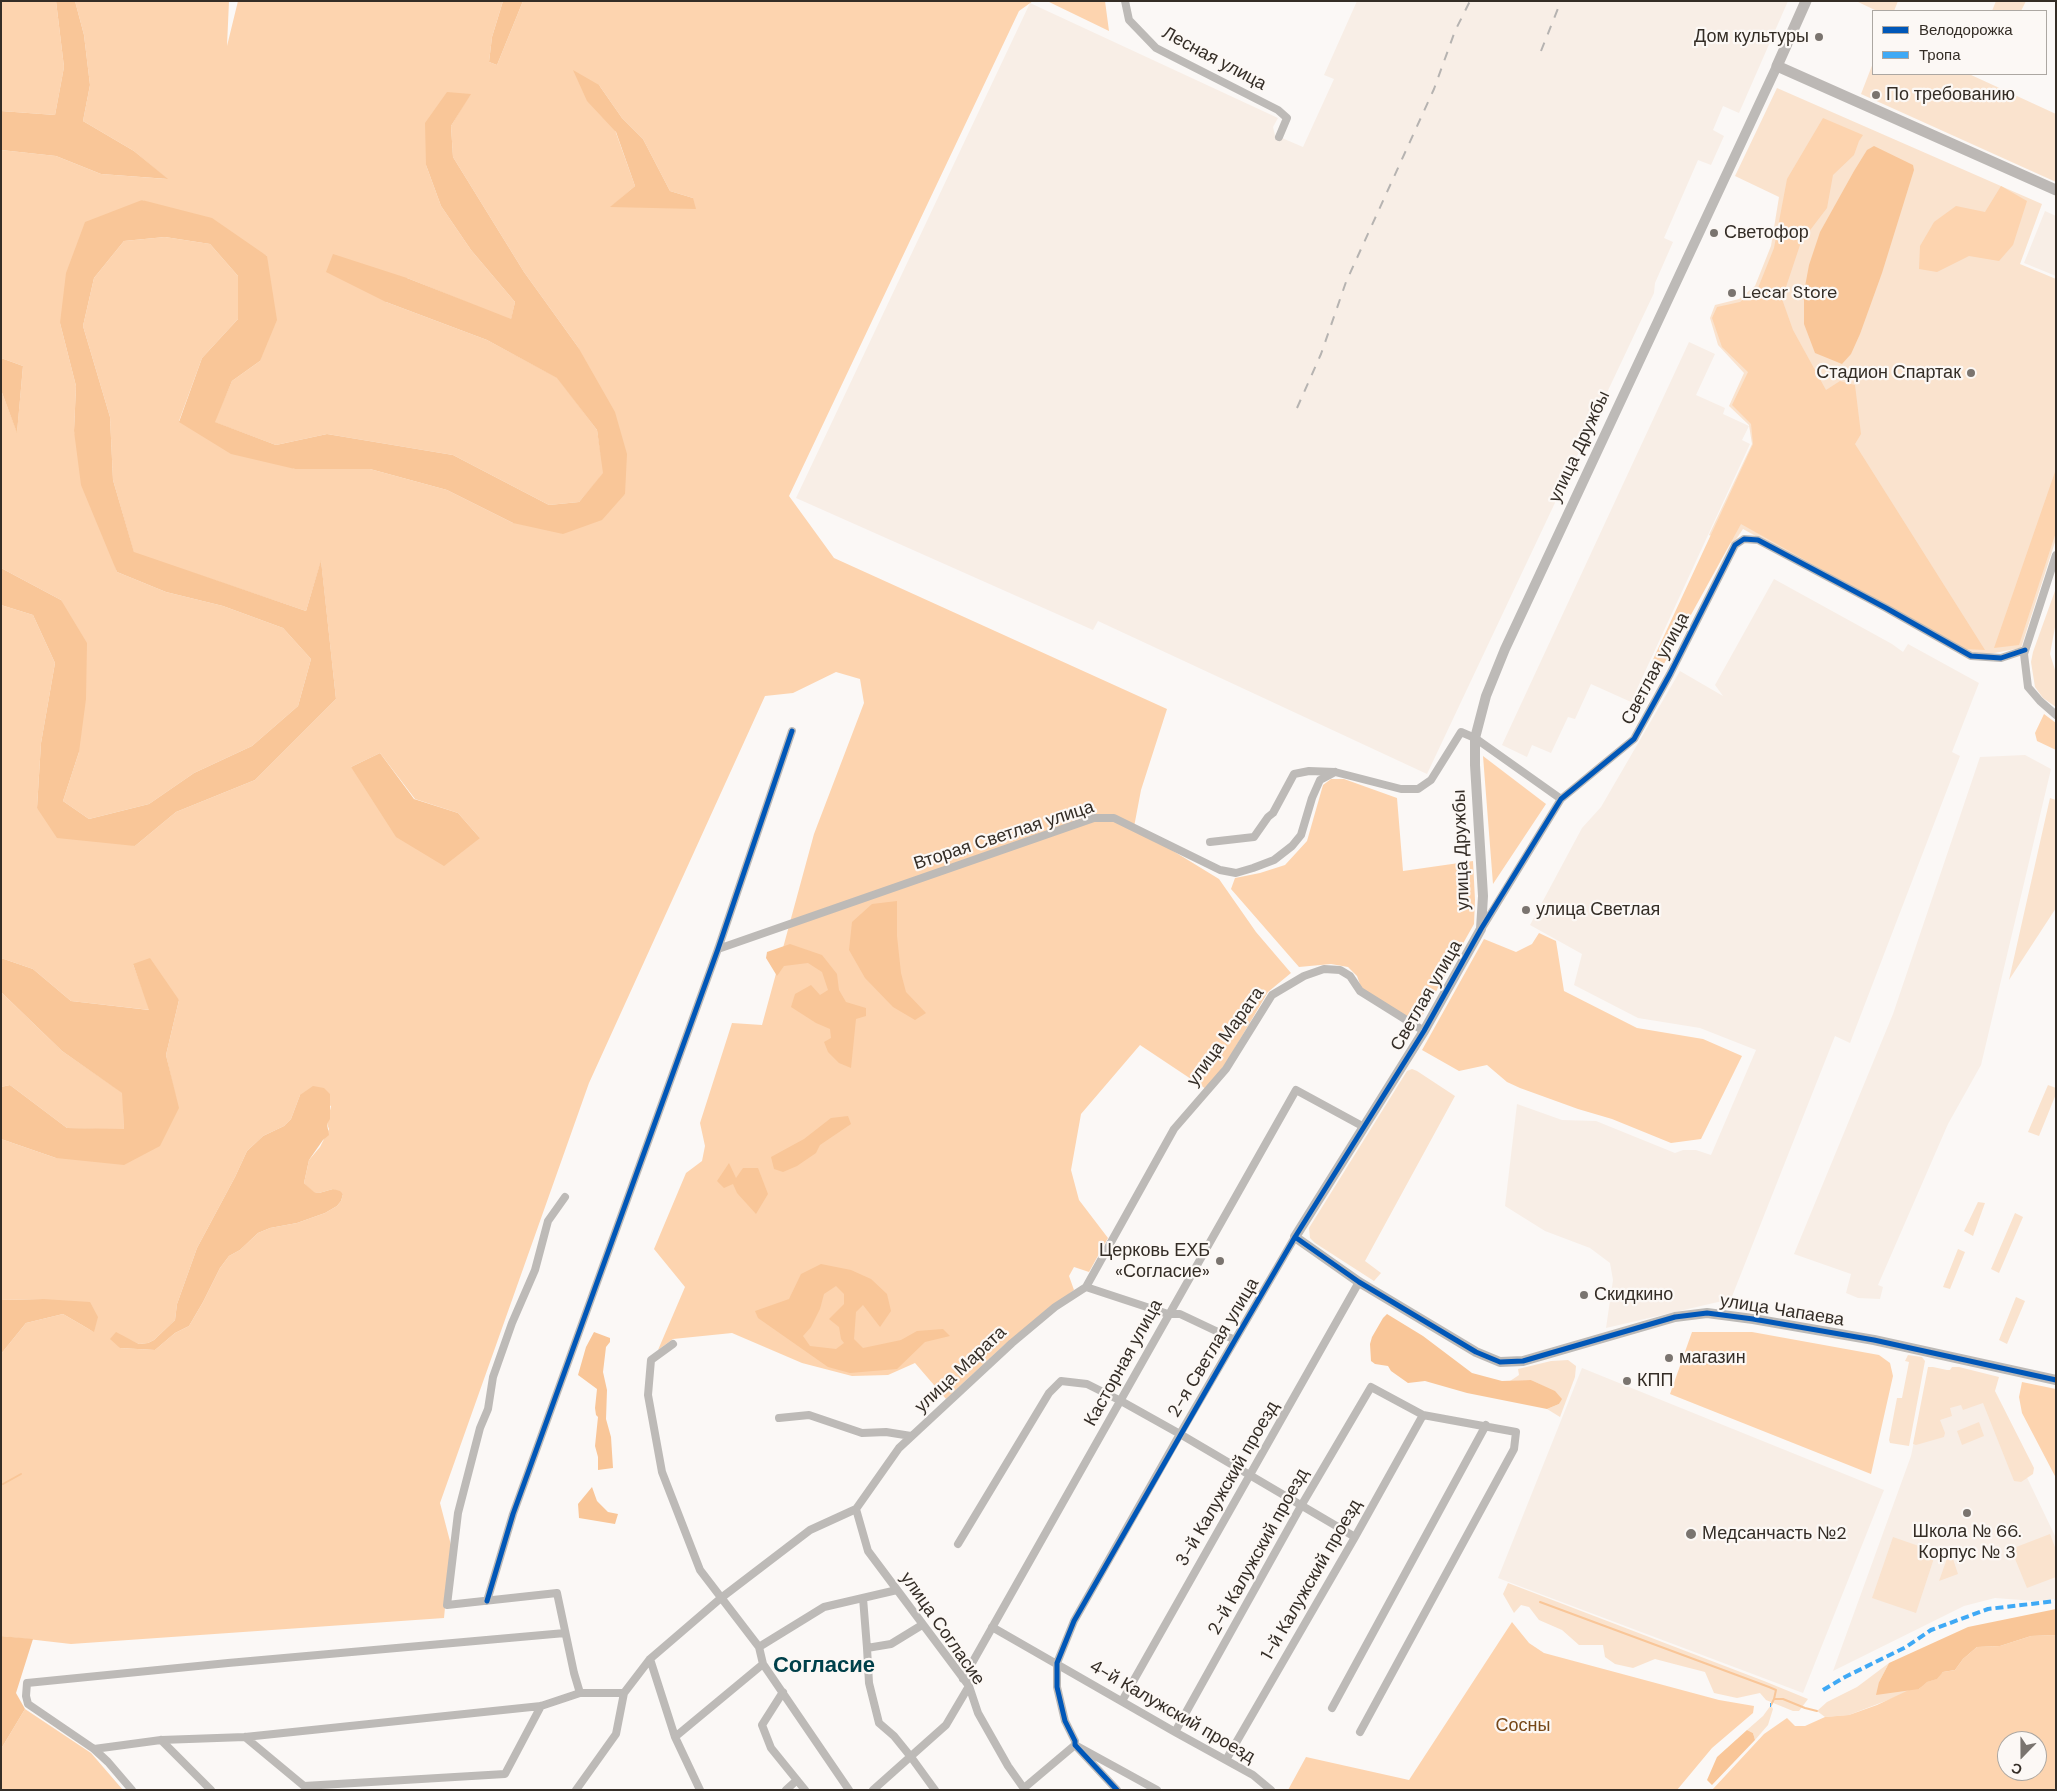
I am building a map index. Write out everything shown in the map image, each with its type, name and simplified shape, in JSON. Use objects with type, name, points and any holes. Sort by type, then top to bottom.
[{"type":"main road","name":"улица Дружбы","points":[[1777,66],[1806,1]]},
{"type":"main road","points":[[1777,66],[2056,190]]},
{"type":"street","name":"Лесная улица","points":[[1125,1],[1129,20],[1156,48],[1278,110],[1287,118],[1279,138]]},
{"type":"street","name":"улица Дружбы","points":[[1481,929],[1483,896],[1475,738],[1486,696],[1505,648],[1777,66]]},
{"type":"street","name":"Светлая улица","points":[[1295,1238],[1424,1031],[1481,929],[1561,799],[1634,739],[1670,674],[1735,545],[1744,539],[1758,540],[1886,608],[1971,656],[2001,658],[2025,650]]},
{"type":"street","points":[[2056,555],[2024,654],[2028,687],[2056,715]]},
{"type":"street","points":[[487,1601],[512,1514],[718,949],[792,731]]},
{"type":"street","points":[[1210,842],[1254,837],[1273,813],[1294,774],[1310,771],[1335,772],[1401,789],[1418,789],[1431,780],[1460,732],[1475,738],[1561,799]]},
{"type":"street","name":"Вторая Светлая улица","points":[[718,949],[1094,818],[1114,818],[1220,870],[1236,873],[1254,868],[1274,860],[1292,846],[1301,835],[1320,780],[1335,772]]},
{"type":"street","name":"улица Марата","points":[[856,1509],[899,1448],[911,1436],[1012,1343],[1055,1307],[1086,1287],[1174,1129],[1226,1069],[1272,995],[1304,976],[1324,969],[1340,970],[1350,976],[1360,991],[1424,1031]]},
{"type":"street","name":"Касторная улица","points":[[963,1679],[1296,1090],[1364,1127]]},
{"type":"street","points":[[565,1197],[548,1221],[535,1270],[512,1323],[493,1377],[488,1410],[480,1428],[458,1513],[447,1605],[557,1593],[574,1674],[580,1693]]},
{"type":"street","points":[[1295,1238],[1359,1282]]},
{"type":"street","name":"2-я Светлая улица","points":[[1057,1663],[1074,1621],[1180,1434],[1295,1238]]},
{"type":"street","name":"улица Чапаева","points":[[1359,1282],[1476,1352],[1500,1362],[1523,1361],[1675,1317],[1707,1313],[1874,1340],[2056,1380]]},
{"type":"street","name":"3-й Калужский проезд","points":[[1122,1701],[1251,1476],[1359,1282]]},
{"type":"street","points":[[1086,1287],[1168,1314],[1180,1314],[1235,1340]]},
{"type":"street","points":[[673,1344],[651,1360],[648,1395],[662,1472],[700,1570],[759,1648],[763,1664],[849,1790]]},
{"type":"street","points":[[958,1544],[1049,1393],[1061,1381],[1087,1384],[1121,1401],[1355,1537]]},
{"type":"street","name":"2-й Калужский проезд","points":[[1175,1732],[1301,1506],[1371,1387],[1423,1415]]},
{"type":"street","points":[[779,1418],[809,1415],[862,1433],[886,1432],[911,1436]]},
{"type":"street","points":[[1360,1732],[1514,1449],[1516,1432],[1423,1415]]},
{"type":"street","name":"1-й Калужский проезд","points":[[1226,1760],[1423,1415]]},
{"type":"street","points":[[1332,1708],[1486,1425]]},
{"type":"street","points":[[576,1790],[616,1734],[624,1693],[650,1660],[721,1598],[810,1530],[856,1509]]},
{"type":"street","name":"улица Согласие","points":[[856,1509],[868,1551],[969,1686],[978,1713],[1008,1766],[1025,1789]]},
{"type":"street","points":[[759,1648],[824,1607],[897,1590]]},
{"type":"street","points":[[863,1598],[869,1683],[879,1723],[894,1736],[912,1757],[935,1790]]},
{"type":"street","points":[[867,1648],[891,1644],[922,1624]]},
{"type":"street","name":"4-й Калужский проезд","points":[[992,1627],[1253,1775],[1271,1790]]},
{"type":"street","points":[[132,1790],[94,1749],[28,1704],[26,1696],[27,1683],[566,1633]]},
{"type":"street","points":[[650,1660],[675,1737],[700,1790]]},
{"type":"street","points":[[1057,1663],[1057,1687],[1065,1721],[1076,1741],[1075,1745],[1117,1790]]},
{"type":"street","points":[[675,1737],[763,1664]]},
{"type":"street","points":[[873,1790],[946,1725],[969,1686],[972,1673],[970,1666]]},
{"type":"street","points":[[782,1692],[762,1725],[771,1748],[806,1790]]},
{"type":"street","points":[[94,1749],[161,1740],[245,1737],[541,1706],[580,1693],[624,1693]]},
{"type":"street","points":[[245,1737],[304,1786],[332,1787],[505,1774],[541,1706]]},
{"type":"street","points":[[161,1740],[211,1790]]},
{"type":"street","points":[[1025,1789],[1075,1745]]},
{"type":"street","points":[[1075,1745],[1156,1790]]},
{"type":"street","points":[[786,1790],[797,1780]]},
{"type":"shaded area","points":[[56,1],[75,1],[84,35],[90,85],[83,121],[134,151],[168,179],[101,174],[56,156],[1,150],[1,111],[55,115],[64,67]]},
{"type":"shaded area","points":[[503,1],[523,1],[497,65],[489,62],[492,37]]},
{"type":"shaded area","points":[[1357,1],[1788,1],[1739,113],[1723,106],[1713,130],[1724,136],[1711,165],[1698,160],[1664,238],[1673,242],[1655,283],[1654,293],[1427,774],[1098,621],[1093,630],[796,498],[1030,3],[1278,118],[1273,127],[1275,135],[1303,147],[1334,79],[1324,75]]},
{"type":"shaded area","points":[[1856,1],[1898,1],[1894,10],[1875,10]]},
{"type":"shaded area","points":[[1996,1],[2026,1],[2022,10],[1992,10]]},
{"type":"shaded area","points":[[1872,66],[1872,75],[1971,75],[2056,114],[2056,182],[1861,94]]},
{"type":"shaded area","points":[[573,70],[599,85],[622,118],[643,139],[670,191],[693,198],[696,209],[610,207],[635,186],[616,132],[587,101]]},
{"type":"shaded area","points":[[1777,88],[2042,204],[2020,264],[2056,279],[2056,539],[2021,648],[1989,654],[1963,650],[1743,529],[1733,544],[1709,535],[1752,444],[1749,425],[1729,406],[1744,373],[1718,345],[1710,318],[1715,305],[1739,299],[1755,286],[1771,246],[1779,197],[1735,176]]},
{"type":"shaded area","points":[[447,92],[471,94],[451,126],[453,157],[524,272],[578,347],[615,412],[627,454],[625,494],[602,520],[563,534],[513,523],[447,490],[370,469],[295,469],[231,454],[179,422],[202,358],[238,319],[238,276],[210,244],[165,237],[124,241],[94,278],[83,326],[110,417],[113,480],[134,552],[306,611],[321,560],[336,699],[255,780],[176,812],[135,846],[57,838],[37,808],[41,743],[55,663],[33,615],[1,605],[1,568],[61,600],[87,643],[86,699],[79,752],[63,801],[89,819],[149,804],[194,773],[252,746],[298,706],[311,659],[283,628],[223,606],[166,592],[117,572],[81,485],[74,431],[76,386],[60,323],[66,273],[85,222],[142,200],[212,218],[267,256],[277,320],[260,361],[232,381],[215,422],[276,445],[327,434],[453,455],[549,505],[579,502],[603,473],[597,430],[557,378],[487,340],[386,302],[326,272],[333,254],[407,278],[511,319],[515,302],[471,250],[441,206],[426,165],[425,123]]},
{"type":"shaded area","points":[[1874,146],[1913,165],[1914,170],[1882,273],[1860,334],[1851,354],[1842,364],[1815,353],[1804,324],[1804,292],[1809,265],[1820,232],[1867,150]]},
{"type":"shaded area","points":[[2045,211],[2056,216],[2056,276],[2024,263]]},
{"type":"shaded area","points":[[1689,342],[1715,354],[1696,395],[1725,408],[1723,414],[1749,426],[1742,440],[1750,444],[1631,702],[1591,684],[1575,719],[1568,717],[1551,753],[1532,745],[1527,757],[1502,745]]},
{"type":"shaded area","points":[[1,358],[23,366],[17,433],[1,390]]},
{"type":"shaded area","points":[[1774,579],[1892,644],[1903,652],[1908,644],[1979,683],[1952,752],[1960,756],[1850,1043],[1835,1036],[1731,1299],[1606,1328],[1613,1280],[1610,1263],[1590,1248],[1545,1231],[1505,1206],[1517,1104],[1562,1120],[1596,1121],[1675,1153],[1683,1150],[1696,1150],[1711,1155],[1756,1050],[1700,1028],[1638,1018],[1574,985],[1582,954],[1530,925],[1582,828],[1601,807],[1680,671],[1723,696],[1715,685]]},
{"type":"shaded area","points":[[2056,588],[2056,622],[2050,654],[2056,673],[2056,707],[2043,698],[2035,687],[2031,662]]},
{"type":"shaded area","points":[[380,753],[414,799],[458,813],[480,838],[444,866],[396,837],[351,767]]},
{"type":"shaded area","points":[[2025,755],[2051,769],[1981,1065],[1948,1124],[1878,1285],[1883,1287],[1880,1299],[1858,1298],[1846,1293],[1851,1274],[1794,1254],[1893,1014],[1980,757]]},
{"type":"shaded area","points":[[2050,798],[2056,800],[2056,908],[2009,980]]},
{"type":"shaded area","points":[[897,901],[897,936],[901,973],[906,992],[926,1013],[915,1020],[893,1007],[865,978],[849,950],[852,922],[872,904]]},
{"type":"shaded area","points":[[790,944],[822,955],[837,974],[839,990],[846,1002],[866,1008],[866,1016],[856,1019],[851,1068],[839,1063],[828,1052],[824,1042],[831,1038],[830,1029],[816,1023],[791,1007],[795,994],[811,985],[820,995],[828,990],[822,972],[808,963],[784,966],[777,976],[766,958],[767,952]]},
{"type":"shaded area","points":[[1,958],[33,969],[71,1001],[149,1010],[133,964],[150,958],[179,1000],[166,1055],[179,1108],[160,1146],[124,1165],[56,1158],[1,1139],[1,1087],[10,1085],[67,1128],[124,1129],[122,1093],[62,1051],[1,992]]},
{"type":"shaded area","points":[[1412,1069],[1455,1096],[1365,1261],[1381,1273],[1374,1281],[1315,1243],[1310,1238],[1309,1228],[1407,1071]]},
{"type":"shaded area","points":[[2048,1085],[2056,1088],[2056,1094],[2039,1136],[2028,1132]]},
{"type":"shaded area","points":[[313,1086],[324,1088],[330,1094],[330,1119],[327,1124],[329,1135],[323,1140],[309,1160],[304,1183],[314,1192],[319,1193],[333,1189],[340,1191],[343,1194],[341,1201],[337,1206],[325,1213],[297,1223],[270,1228],[258,1233],[240,1250],[229,1256],[220,1268],[189,1326],[175,1333],[155,1350],[120,1348],[110,1339],[116,1332],[139,1344],[148,1343],[154,1340],[175,1320],[177,1304],[197,1248],[247,1151],[263,1136],[284,1126],[291,1119],[300,1095]]},
{"type":"shaded area","points":[[848,1116],[851,1124],[820,1145],[816,1153],[797,1166],[783,1172],[774,1169],[771,1157],[804,1139],[831,1118]]},
{"type":"shaded area","points":[[729,1163],[736,1178],[743,1168],[758,1168],[768,1194],[756,1214],[737,1193],[733,1184],[724,1188],[717,1181]]},
{"type":"shaded area","points":[[1978,1202],[1985,1203],[1973,1236],[1964,1231]]},
{"type":"shaded area","points":[[2015,1213],[2023,1217],[1999,1273],[1991,1269]]},
{"type":"shaded area","points":[[1958,1249],[1965,1252],[1950,1289],[1943,1287]]},
{"type":"shaded area","points":[[821,1264],[851,1270],[871,1279],[887,1294],[891,1311],[880,1327],[863,1305],[856,1312],[854,1339],[863,1348],[901,1340],[917,1331],[943,1329],[950,1336],[925,1342],[897,1369],[850,1373],[828,1367],[758,1318],[755,1311],[789,1299],[801,1274]],"holes":[[[836,1286],[844,1294],[844,1304],[829,1319],[839,1327],[841,1339],[844,1343],[836,1349],[810,1346],[803,1336],[811,1327],[820,1309],[824,1294]]]},
{"type":"shaded area","points":[[2016,1297],[2025,1301],[2007,1344],[1999,1340]]},
{"type":"shaded area","points":[[43,1299],[90,1302],[98,1317],[94,1332],[63,1314],[26,1323],[1,1354],[1,1300]]},
{"type":"shaded area","points":[[1387,1314],[1423,1336],[1472,1373],[1502,1381],[1531,1380],[1555,1391],[1562,1399],[1559,1404],[1547,1409],[1467,1393],[1425,1381],[1408,1383],[1391,1371],[1388,1366],[1375,1364],[1371,1361],[1370,1344],[1372,1337]]},
{"type":"shaded area","points":[[594,1332],[610,1338],[610,1342],[606,1347],[603,1372],[607,1390],[606,1419],[611,1437],[613,1468],[598,1470],[598,1457],[595,1446],[598,1417],[595,1408],[597,1389],[578,1375],[586,1347]]},
{"type":"shaded area","points":[[1908,1355],[1922,1357],[1925,1361],[1909,1446],[1890,1443],[1889,1440],[1897,1398],[1902,1398],[1909,1362],[1905,1361]]},
{"type":"shaded area","points":[[1568,1360],[1576,1366],[1575,1377],[1560,1417],[1547,1409],[1559,1404],[1561,1399],[1551,1390],[1531,1380],[1510,1381],[1519,1375],[1518,1369],[1551,1361]]},
{"type":"shaded area","points":[[1928,1367],[1950,1370],[1952,1367],[1959,1367],[1999,1377],[1995,1391],[2034,1468],[2033,1474],[2021,1482],[2014,1481],[1983,1403],[1963,1410],[1961,1405],[1950,1408],[1952,1416],[1940,1420],[1945,1433],[1944,1437],[1916,1445],[1913,1444]]},
{"type":"shaded area","name":"Медсанчасть №2","points":[[1582,1368],[1884,1490],[1803,1693],[1498,1578]]},
{"type":"shaded area","name":"Школа № 66. Корпус № 3","points":[[1986,1392],[2056,1538],[2056,1599],[2035,1601],[1995,1598],[1964,1606],[1833,1671],[1911,1456],[1923,1397]]},
{"type":"shaded area","points":[[1979,1422],[1984,1436],[1962,1445],[1957,1431]]},
{"type":"shaded area","points":[[592,1487],[597,1501],[608,1512],[618,1514],[615,1524],[579,1518],[578,1504]]},
{"type":"shaded area","points":[[2050,1534],[2056,1550],[2056,1577],[2027,1588],[2011,1549]]},
{"type":"shaded area","points":[[1893,1537],[1936,1552],[1916,1613],[1872,1598]]},
{"type":"shaded area","points":[[1950,1550],[1958,1574],[1939,1581]]},
{"type":"shaded area","points":[[1508,1583],[1808,1699],[1799,1711],[1793,1711],[1766,1700],[1760,1693],[1737,1698],[1714,1693],[1705,1672],[1655,1659],[1633,1668],[1615,1664],[1605,1657],[1603,1645],[1579,1645],[1562,1630],[1539,1620],[1529,1607],[1521,1605],[1514,1613],[1503,1594]]},
{"type":"shaded area","points":[[2056,1609],[2056,1635],[2031,1636],[2000,1646],[1977,1647],[1963,1659],[1955,1670],[1943,1672],[1937,1679],[1927,1682],[1919,1689],[1876,1695],[1879,1682],[1889,1663],[1968,1627]]},
{"type":"shaded area","points":[[1,1636],[33,1639],[16,1693],[25,1709],[1,1749]]},
{"type":"shaded area","points":[[1889,1663],[1879,1682],[1969,1669],[1849,1715],[1825,1717],[1817,1711],[1827,1702],[1857,1687]]},
{"type":"shaded area","points":[[1771,1705],[1773,1709],[1768,1725],[1755,1740],[1753,1733],[1747,1730],[1763,1716]]},
{"type":"shaded area","points":[[1747,1730],[1753,1733],[1755,1740],[1712,1785],[1707,1780],[1717,1757]]},
{"type":"green space","points":[[1,1],[56,1],[64,67],[55,115],[1,111]]},
{"type":"green space","points":[[75,1],[229,1],[227,46],[238,1],[503,1],[492,37],[489,62],[497,65],[523,1],[1033,1],[1019,11],[789,496],[834,558],[1167,709],[1141,790],[1134,827],[1219,879],[1256,932],[1291,973],[1268,992],[1226,1063],[1206,1089],[1140,1045],[1081,1114],[1071,1170],[1079,1200],[1108,1238],[1089,1272],[1074,1267],[1069,1276],[1074,1290],[1003,1346],[946,1399],[915,1363],[888,1375],[852,1376],[802,1363],[732,1333],[673,1339],[658,1350],[685,1287],[654,1249],[686,1173],[702,1161],[705,1146],[700,1123],[732,1023],[762,1025],[814,834],[864,703],[860,679],[836,672],[793,693],[765,696],[589,1083],[440,1503],[451,1545],[444,1618],[71,1644],[1,1636],[1,1354],[26,1323],[63,1314],[94,1332],[43,1299],[1,1300],[1,1139],[56,1158],[178,1108],[166,1055],[179,1000],[133,964],[150,1010],[71,1001],[33,969],[1,958],[1,605],[33,615],[55,663],[41,743],[37,808],[135,846],[176,812],[255,780],[336,699],[321,561],[306,611],[134,553],[113,480],[110,417],[83,326],[94,278],[124,241],[165,237],[210,244],[238,276],[238,319],[202,358],[179,421],[295,469],[370,469],[447,490],[513,523],[625,494],[578,347],[524,272],[453,157],[451,126],[470,94],[426,165],[441,206],[471,250],[515,302],[511,320],[407,278],[386,302],[487,340],[558,378],[597,430],[604,473],[579,502],[549,505],[453,455],[327,434],[276,445],[214,422],[232,381],[260,361],[267,256],[142,200],[60,323],[76,386],[74,431],[117,572],[166,592],[223,606],[283,628],[311,659],[298,706],[252,746],[194,773],[149,804],[89,819],[63,801],[79,752],[61,600],[1,568],[1,390],[17,432],[23,366],[1,358],[1,150],[56,156],[101,174],[167,179],[134,151],[83,121],[90,85],[84,35]],"holes":[[[599,85],[622,118],[643,139],[670,191],[693,198],[611,207],[635,186]],[[380,753],[415,799],[458,813],[480,838],[351,767]],[[300,1095],[331,1106],[327,1124],[329,1129],[320,1147],[309,1160],[304,1183],[313,1192],[319,1193],[333,1189],[343,1194],[341,1201],[337,1206],[325,1213],[297,1223],[270,1228],[258,1233],[240,1250],[229,1256],[220,1268],[189,1326],[175,1333],[155,1350],[120,1348],[116,1333],[139,1344],[148,1343],[154,1340],[175,1320],[177,1304],[197,1248],[247,1151],[263,1136],[284,1126],[291,1119]]]},
{"type":"green space","points":[[1047,1],[1105,1],[1109,31]]},
{"type":"green space","points":[[1823,118],[1863,135],[1854,155],[1833,175],[1827,208],[1801,242],[1782,299],[1793,330],[1826,390],[1840,381],[1855,385],[1861,434],[1855,444],[1985,650],[1963,649],[1741,524],[1660,671],[1650,666],[1753,444],[1751,424],[1732,405],[1748,372],[1722,347],[1712,318],[1717,307],[1740,302],[1758,288],[1774,248],[1787,179]]},
{"type":"green space","points":[[2001,186],[2027,201],[2013,245],[1999,261],[1969,256],[1937,272],[1919,269],[1920,246],[1934,222],[1956,206],[1985,212]]},
{"type":"green space","points":[[2056,469],[2056,532],[2019,645],[1994,648]]},
{"type":"green space","points":[[2044,714],[2056,723],[2056,750],[2037,741],[2035,733]]},
{"type":"green space","points":[[1483,756],[1546,804],[1493,884]]},
{"type":"green space","points":[[1331,779],[1344,779],[1397,798],[1403,871],[1473,861],[1474,924],[1420,1020],[1410,1018],[1362,990],[1357,976],[1348,967],[1331,964],[1299,967],[1231,889],[1235,878],[1285,865],[1307,841],[1323,785]]},
{"type":"green space","points":[[1539,933],[1556,941],[1564,991],[1637,1028],[1703,1039],[1742,1056],[1701,1139],[1671,1143],[1612,1119],[1520,1088],[1507,1082],[1487,1065],[1459,1071],[1422,1050],[1484,939],[1516,952],[1532,944]]},
{"type":"green space","points":[[1,992],[62,1051],[123,1093],[124,1130],[67,1128],[10,1085],[1,1087]]},
{"type":"green space","points":[[1692,1332],[1752,1332],[1879,1355],[1890,1363],[1893,1376],[1871,1474],[1670,1394]]},
{"type":"green space","points":[[2022,1382],[2056,1389],[2056,1478],[2022,1413],[2019,1397]]},
{"type":"green space","name":"Сосны","points":[[1512,1622],[1529,1643],[1544,1653],[1719,1700],[1754,1706],[1753,1713],[1712,1748],[1677,1790],[1288,1790],[1306,1757],[1409,1780]]},
{"type":"green space","points":[[2056,1635],[2056,1790],[1712,1790],[1764,1734],[1787,1718],[1795,1726],[1805,1726],[1825,1717],[1849,1715],[1877,1705],[1911,1689],[1919,1689],[1927,1682],[1937,1679],[1943,1672],[1955,1670],[1963,1659],[1977,1647],[2000,1646],[2031,1636]]},
{"type":"green space","points":[[25,1709],[91,1753],[123,1790],[1,1790],[1,1749]]},
{"type":"waterway","points":[[3,1484],[21,1474]]},
{"type":"waterway","points":[[1540,1602],[1769,1687],[1776,1690],[1774,1699]]},
{"type":"waterway","points":[[1771,1705],[1774,1699],[1783,1699],[1817,1711]]},
{"type":"railway","points":[[1297,408],[1321,354],[1346,282],[1434,89],[1455,31],[1470,1]]},
{"type":"railway","points":[[1541,51],[1561,1]]},
{"type":"marked path","points":[[1823,1690],[1906,1647],[1931,1630],[1988,1609],[2056,1601]]},
{"type":"cycle path","points":[[1117,1790],[1075,1745],[1075,1741],[1065,1721],[1057,1687],[1057,1663],[1074,1621],[1295,1237],[1424,1031],[1481,929],[1561,799],[1634,739],[1670,674],[1735,545],[1744,539],[1758,540],[1886,608],[1971,656],[2001,658],[2025,650]]},
{"type":"cycle path","points":[[487,1601],[513,1514],[718,949],[792,731]]},
{"type":"cycle path","points":[[1295,1237],[1359,1282],[1476,1352],[1500,1362],[1523,1361],[1675,1317],[1707,1313],[1874,1340],[2056,1380]]},
{"type":"place","name":"Дом культуры","points":[[1819,37]]},
{"type":"place","name":"По требованию","points":[[1876,95]]},
{"type":"place","name":"Светофор","points":[[1714,233]]},
{"type":"place","name":"Lecar Store","points":[[1732,293]]},
{"type":"place","name":"Стадион Спартак","points":[[1971,373]]},
{"type":"place","name":"улица Светлая","points":[[1526,910]]},
{"type":"place","name":"Церковь ЕХБ «Согласие»","points":[[1220,1261]]},
{"type":"place","name":"Скидкино","points":[[1584,1295]]},
{"type":"place","name":"магазин","points":[[1669,1358]]},
{"type":"place","name":"КПП","points":[[1627,1381]]},
{"type":"place","name":"Школа № 66. Корпус № 3","points":[[1967,1513]]},
{"type":"place","name":"Медсанчасть №2","points":[[1691,1534]]},
{"type":"district","name":"Согласие","points":[[824,1666]]}]
